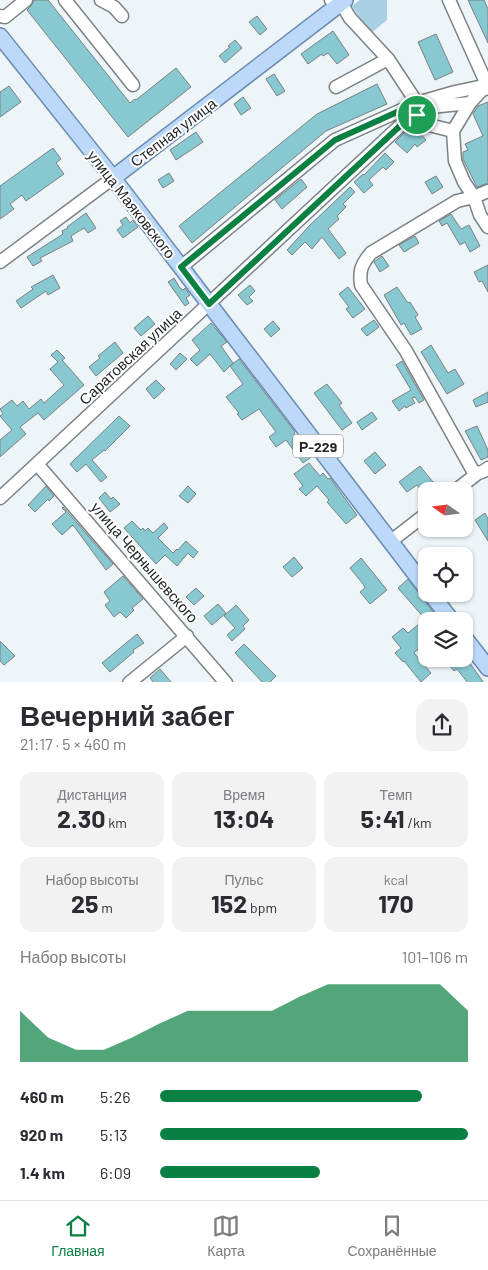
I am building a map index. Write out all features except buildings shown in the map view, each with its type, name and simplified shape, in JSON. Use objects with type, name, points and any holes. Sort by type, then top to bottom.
[{"type":"main road","name":"Степная улица","points":[[113,178],[339,1]]},
{"type":"main road","name":"улица Маяковского","points":[[0,36],[113,178],[418,577]]},
{"type":"main road","points":[[437,602],[445,612]]},
{"type":"main road","points":[[473,649],[488,668]]},
{"type":"street","points":[[0,11],[14,0]]},
{"type":"street","points":[[0,16],[6,17],[26,0]]},
{"type":"street","points":[[66,0],[133,85]]},
{"type":"street","points":[[101,0],[114,7],[122,16]]},
{"type":"street","points":[[449,0],[488,86]]},
{"type":"street","points":[[339,1],[350,18],[388,59],[417,113],[453,131]]},
{"type":"street","points":[[336,87],[388,59]]},
{"type":"street","points":[[488,86],[470,103],[453,131],[455,161],[464,182],[474,197],[480,215],[488,227]]},
{"type":"street","points":[[417,113],[455,92],[488,86]]},
{"type":"street","points":[[181,267],[335,140],[424,110],[440,106],[470,103]]},
{"type":"street","name":"Саратовская улица","points":[[0,498],[38,465],[401,125],[412,121],[417,113]]},
{"type":"street","name":"Степная улица","points":[[0,262],[113,178]]},
{"type":"street","points":[[483,471],[473,471],[406,351],[361,286],[359,273],[365,260],[371,253],[457,201],[488,191]]},
{"type":"street","name":"улица Чернышевского","points":[[38,465],[226,682]]},
{"type":"street","points":[[468,482],[483,471]]},
{"type":"street","points":[[391,542],[418,520]]},
{"type":"street","points":[[129,682],[187,636]]},
{"type":"shaded area","points":[[360,0],[387,0],[387,20],[370,34],[352,6]]},
{"type":"route","points":[[417,103],[417,115],[417,122],[412,121],[401,125],[209,304],[181,267],[335,140],[417,103]]}]
